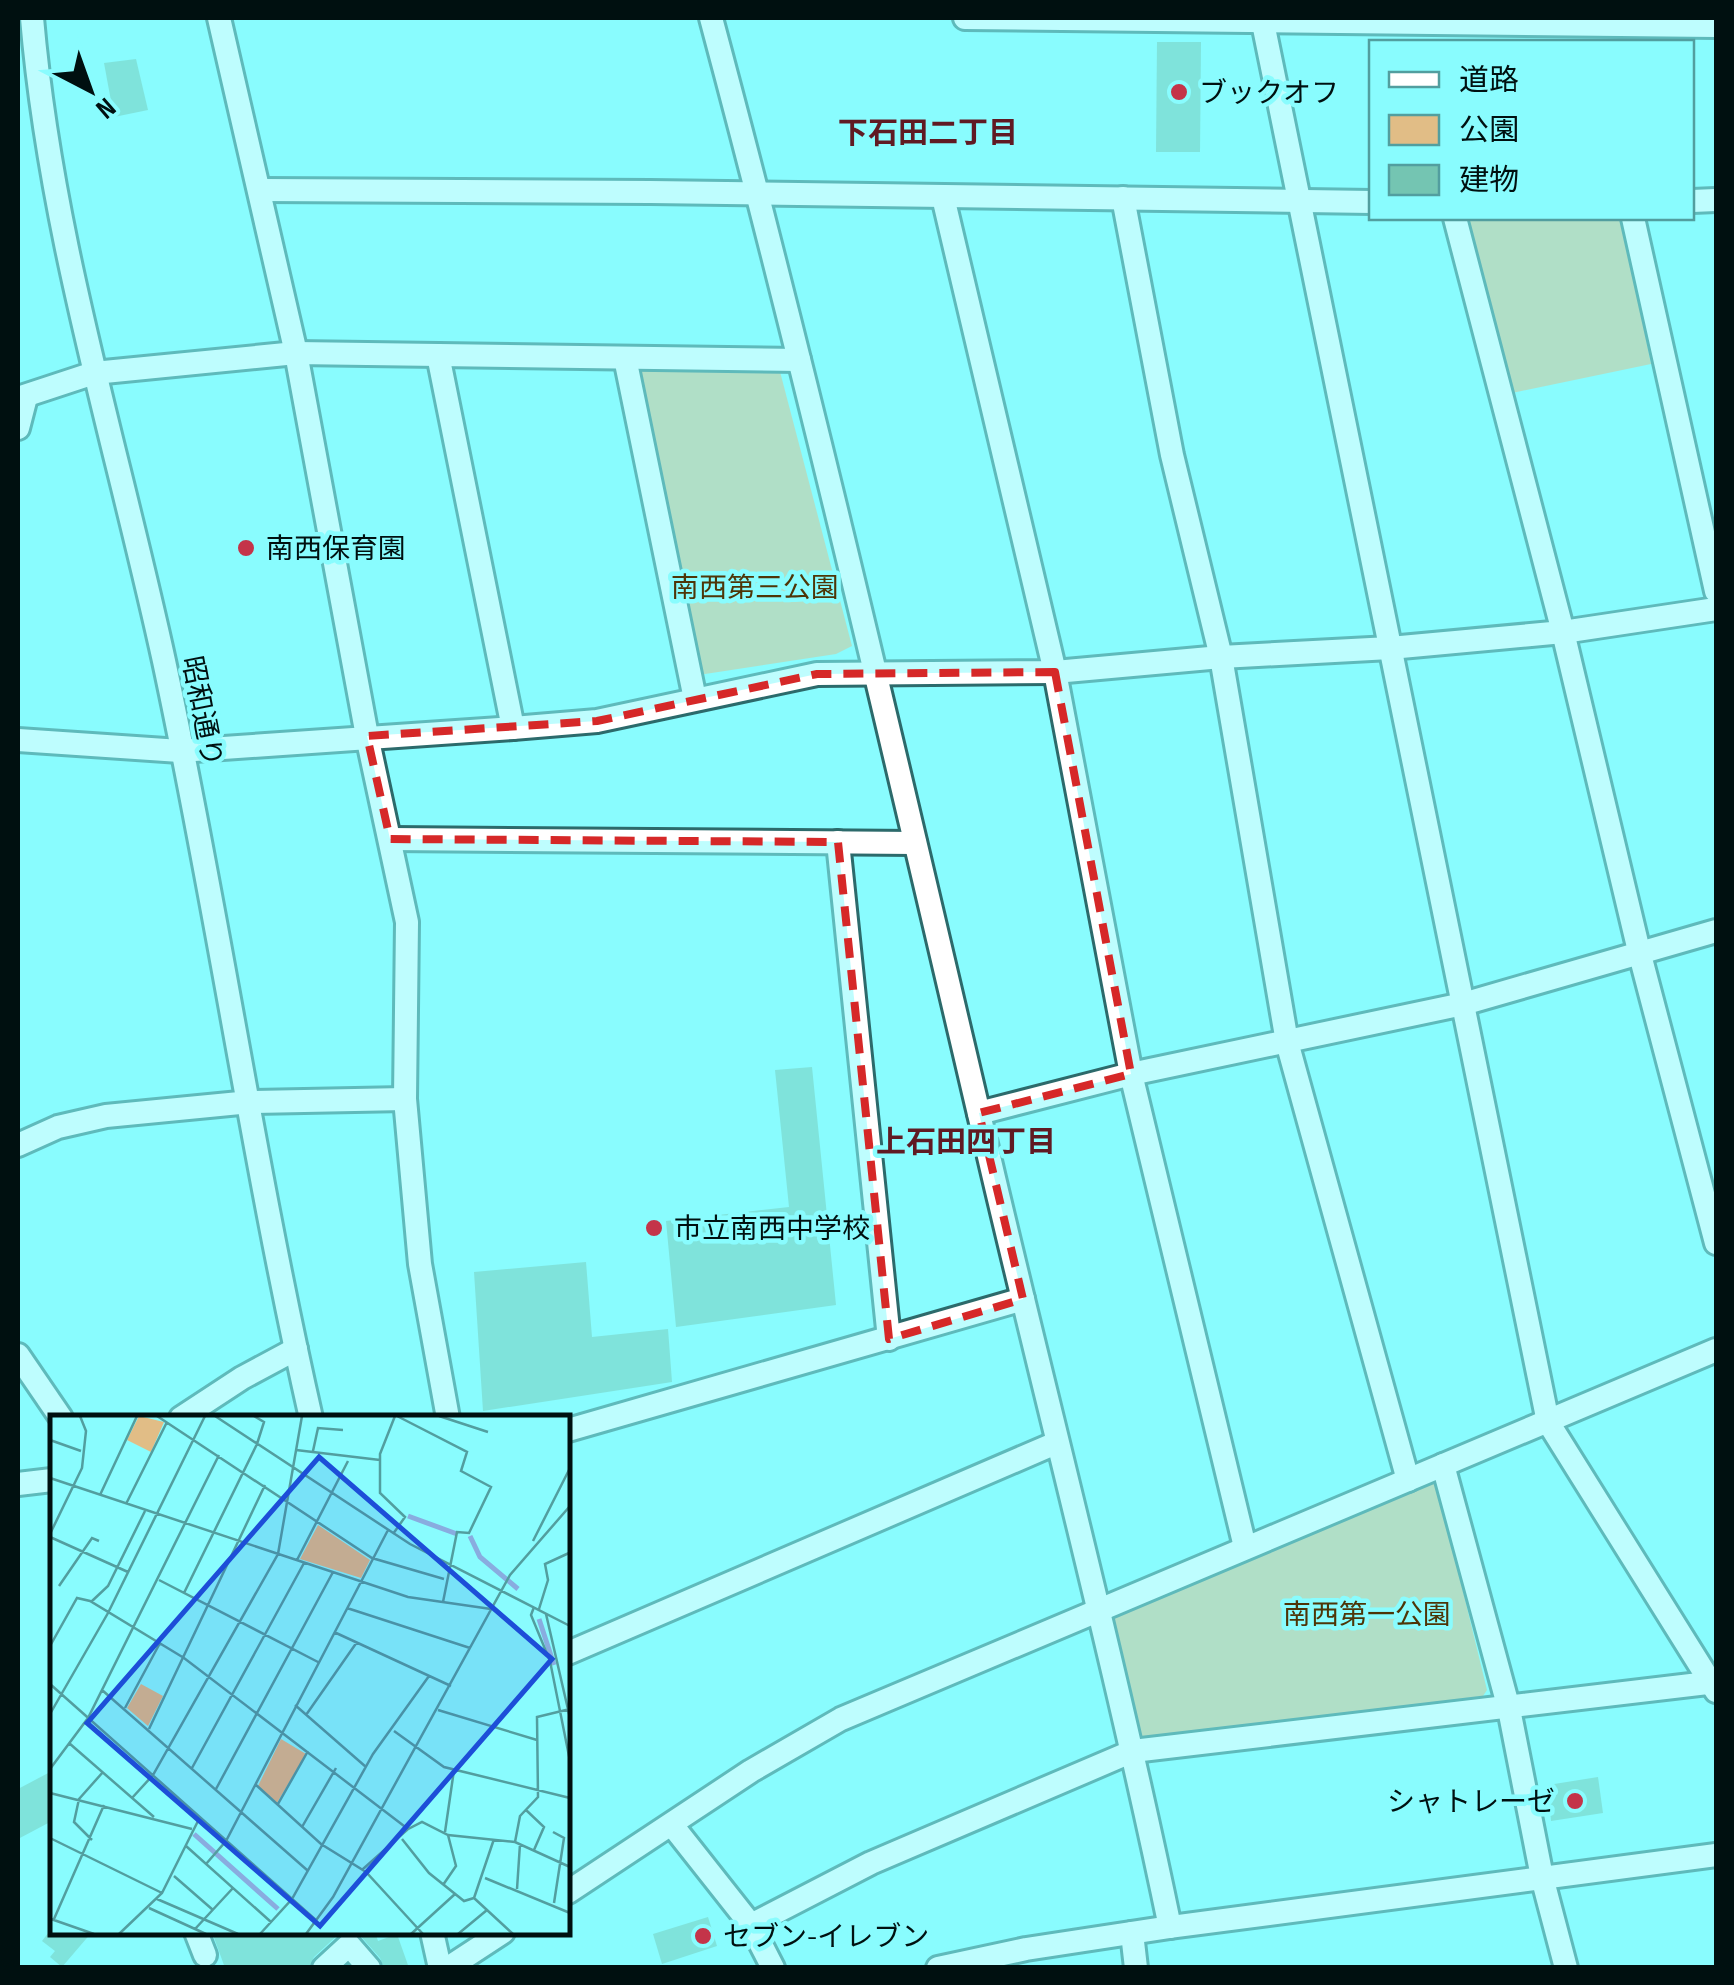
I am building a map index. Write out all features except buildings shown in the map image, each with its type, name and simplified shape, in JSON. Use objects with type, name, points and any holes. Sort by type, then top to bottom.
[{"type":"street","name":"昭和通り","points":[[32,18],[50,169],[94,373],[164,661],[310,1415]]},
{"type":"street","points":[[219,18],[296,353],[366,736],[406,922],[405,1099],[420,1264],[447,1415]]},
{"type":"street","points":[[711,18],[875,672],[1056,1444],[1134,1751],[1170,1927]]},
{"type":"street","points":[[965,18],[1716,26]]},
{"type":"street","points":[[751,1925],[871,1862],[1134,1751],[1715,1686],[1548,1422],[1262,19]]},
{"type":"street","points":[[260,190],[1369,202]]},
{"type":"street","points":[[943,197],[1055,672],[1131,1074],[1245,1547]]},
{"type":"street","points":[[1122,198],[1172,455],[1220,657],[1287,1042],[1408,1480]]},
{"type":"street","points":[[1456,220],[1716,1243]]},
{"type":"street","points":[[1633,220],[1716,591]]},
{"type":"street","points":[[18,428],[22,398],[94,373],[296,353],[799,360]]},
{"type":"street","points":[[438,355],[513,728]]},
{"type":"street","points":[[625,358],[695,699]]},
{"type":"street","points":[[18,740],[180,751],[513,728],[598,721],[817,674],[1055,672],[1220,657],[1390,648],[1563,632],[1716,609]]},
{"type":"street","points":[[390,839],[915,843]]},
{"type":"street","points":[[838,842],[889,1339]]},
{"type":"street","points":[[979,1113],[1131,1074],[1463,1004],[1716,931]]},
{"type":"street","points":[[18,1145],[58,1127],[106,1116],[250,1102],[405,1099]]},
{"type":"street","points":[[570,1429],[1023,1299]]},
{"type":"street","points":[[186,1415],[296,1349]]},
{"type":"street","points":[[570,1891],[750,1771],[841,1719],[1716,1350]]},
{"type":"street","points":[[18,1355],[58,1415]]},
{"type":"street","points":[[570,1652],[1056,1444]]},
{"type":"street","points":[[1443,1465],[1508,1709],[1542,1878],[1566,1968]]},
{"type":"street","points":[[18,1484],[50,1480]]},
{"type":"street","points":[[672,1825],[751,1925],[773,1968]]},
{"type":"street","points":[[938,1968],[1170,1927],[1716,1855]]},
{"type":"street","points":[[1132,1933],[1136,1968]]},
{"type":"street","points":[[197,1935],[206,1955]]},
{"type":"street","points":[[433,1935],[444,1968],[498,1935]]},
{"type":"street","points":[[324,1968],[349,1945],[369,1968]]},
{"type":"highlighted area","points":[[1055,672],[1131,1074],[979,1113],[1023,1299],[889,1339],[838,842],[390,839],[367,736],[597,721],[817,674]]},
{"type":"green space","points":[[1468,220],[1622,220],[1651,364],[1512,393]]},
{"type":"green space","name":"南西第三公園","points":[[631,363],[778,364],[852,646],[836,654],[692,676]]},
{"type":"green space","name":"南西第一公園","points":[[1427,1484],[1437,1484],[1487,1690],[1483,1696],[1144,1741],[1136,1734],[1108,1622],[1114,1608],[1230,1560],[1237,1564]]},
{"type":"place","name":"ブックオフ","points":[[1179,92]]},
{"type":"place","name":"南西保育園","points":[[246,548]]},
{"type":"place","name":"市立南西中学校","points":[[654,1228]]},
{"type":"place","name":"シャトレーゼ","points":[[1575,1801]]},
{"type":"place","name":"セブン-イレブン","points":[[703,1936]]},
{"type":"district","name":"下石田二丁目","points":[[928,133]]},
{"type":"district","name":"上石田四丁目","points":[[966,1142]]}]
